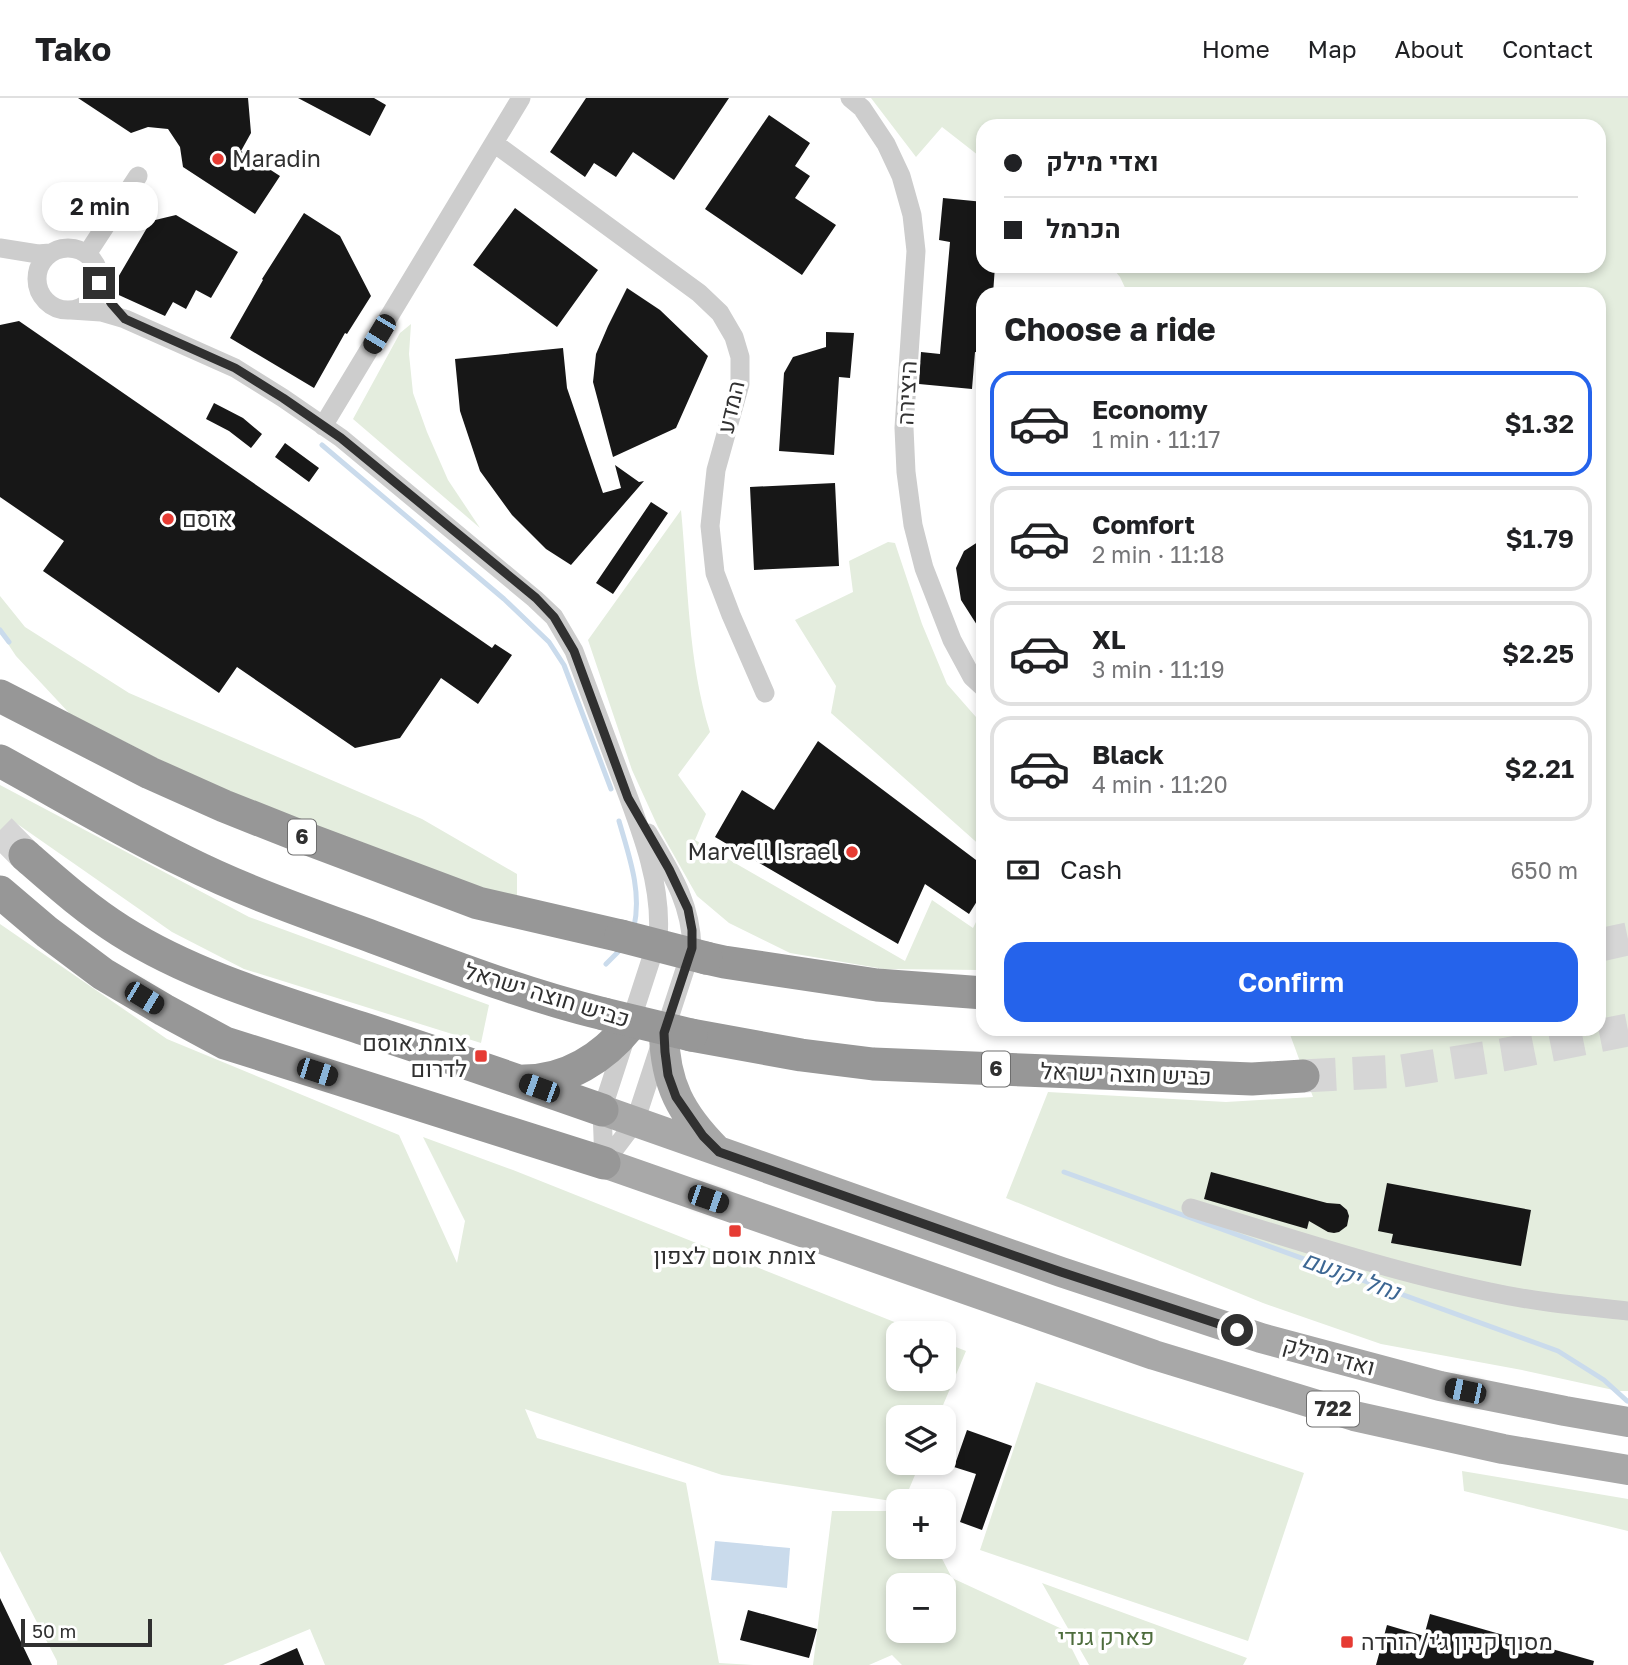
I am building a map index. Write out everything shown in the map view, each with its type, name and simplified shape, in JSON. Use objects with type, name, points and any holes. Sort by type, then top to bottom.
[{"type":"highway","name":"6","points":[[0,696],[150,773],[224,806],[478,903],[724,962],[877,985],[976,992]]},
{"type":"highway","name":"כביש חוצה ישראל","points":[[0,761],[108,822],[188,863],[273,900],[485,979],[617,1020],[678,1034],[873,1064],[1252,1079],[1303,1076]]},
{"type":"highway","points":[[25,855],[91,910],[121,931],[172,959],[277,1000],[602,1110]]},
{"type":"highway","points":[[0,892],[103,974],[225,1042],[604,1163]]},
{"type":"highway","points":[[520,1081],[536,1081],[567,1073],[608,1049],[617,1020]]},
{"type":"main road","points":[[678,1034],[665,1052],[668,1075],[676,1097],[703,1136],[719,1152]]},
{"type":"main road","name":"ואדי מילק","points":[[602,1110],[1088,1281],[1261,1338],[1440,1386],[1628,1422]]},
{"type":"main road","name":"722","points":[[604,1163],[1154,1354],[1341,1412],[1503,1450],[1628,1471]]},
{"type":"street","points":[[323,426],[521,98]]},
{"type":"street","name":"היצירה","points":[[850,98],[862,108],[886,144],[901,176],[912,215],[916,251],[904,428],[913,525],[924,568],[952,640],[976,681]]},
{"type":"street","name":"המדע","points":[[494,144],[699,293],[720,313],[734,337],[740,357],[740,384],[716,470],[710,526],[715,573],[765,694]]},
{"type":"street","points":[[87,254],[138,176]]},
{"type":"street","points":[[71,310],[89,302],[99,283],[95,262],[81,250],[71,247],[60,248],[42,261],[37,281],[46,301],[60,309],[71,310],[102,312],[125,319],[235,368],[351,447],[536,598],[554,617],[574,651],[628,798],[653,877],[659,924],[654,952],[617,1020],[602,1110],[604,1163]]},
{"type":"street","points":[[0,248],[38,254],[50,253]]},
{"type":"street","points":[[0,248],[21,263],[37,281]]},
{"type":"street","points":[[99,283],[125,319]]},
{"type":"street","points":[[604,1163],[635,1122],[678,1034],[692,948],[688,909],[681,892],[628,798]]},
{"type":"street","points":[[1191,1208],[1399,1270],[1491,1293],[1628,1311]]},
{"type":"green space","points":[[871,98],[1628,98],[1628,1391],[1381,1344],[1263,1303],[1006,1198],[1048,1092],[1226,1102],[1313,1097],[1291,1036],[1606,1036],[1606,287],[1125,287],[1117,273],[1606,273],[1606,119],[976,119],[976,154],[942,127],[916,157]]},
{"type":"green space","points":[[411,324],[409,354],[413,393],[448,480],[480,528],[353,419],[400,333]]},
{"type":"green space","points":[[681,510],[693,650],[710,732],[678,775],[706,814],[695,840],[905,961],[932,900],[973,928],[976,922],[976,970],[884,969],[790,953],[729,923],[697,896],[658,827],[632,770],[588,640]]},
{"type":"green space","points":[[888,542],[895,543],[922,624],[947,684],[976,717],[976,842],[831,713],[836,686],[795,620],[853,592],[849,561]]},
{"type":"green space","points":[[0,596],[25,627],[129,693],[422,819],[517,874],[517,901],[389,858],[196,778],[70,714],[16,656],[0,632]]},
{"type":"green space","points":[[0,785],[249,917],[489,1005],[481,1043],[244,969],[172,932],[13,821],[0,841]]},
{"type":"green space","points":[[0,924],[167,1039],[399,1135],[457,1263],[465,1221],[423,1137],[513,1170],[892,1321],[886,1321],[886,1391],[949,1391],[943,1405],[886,1405],[886,1475],[915,1475],[909,1489],[886,1489],[886,1500],[722,1475],[525,1409],[537,1438],[686,1483],[719,1663],[754,1665],[325,1665],[310,1629],[223,1665],[57,1665],[0,1551]]},
{"type":"green space","points":[[956,1347],[966,1351],[956,1375]]},
{"type":"green space","points":[[1036,1382],[1304,1473],[1248,1641],[980,1550]]},
{"type":"green space","points":[[1462,1471],[1628,1499],[1628,1531],[1464,1491]]},
{"type":"green space","points":[[832,1511],[886,1511],[886,1559],[942,1559],[949,1573],[886,1573],[886,1643],[956,1643],[956,1580],[1062,1629],[1080,1665],[902,1665],[892,1655],[869,1665],[813,1665]]},
{"type":"green space","name":"פארק גנדי","points":[[1042,1583],[1247,1658],[1243,1665],[1089,1665]]},
{"type":"water","points":[[715,1541],[790,1548],[787,1588],[711,1580]]},
{"type":"building","name":"Maradin","points":[[78,98],[248,98],[251,133],[241,151],[280,176],[255,214],[183,167],[180,147],[168,129],[148,127],[131,133]]},
{"type":"building","points":[[298,98],[374,98],[386,105],[370,136]]},
{"type":"building","points":[[586,98],[729,98],[674,180],[633,152],[616,177],[594,163],[585,177],[550,152]]},
{"type":"building","points":[[769,115],[810,143],[795,166],[810,176],[795,198],[836,225],[802,275],[705,209]]},
{"type":"building","points":[[943,198],[976,201],[976,273],[994,273],[994,287],[976,287],[976,352],[972,389],[919,384],[921,352],[940,354],[950,242],[939,240]]},
{"type":"building","points":[[515,208],[598,270],[557,327],[473,265]]},
{"type":"building","points":[[304,213],[340,236],[371,296],[347,334],[345,333],[314,388],[230,338],[262,279]]},
{"type":"building","points":[[176,215],[238,252],[211,298],[196,290],[186,309],[173,302],[165,316],[110,291],[151,221]]},
{"type":"building","points":[[627,288],[660,310],[708,356],[676,428],[613,457],[593,382],[596,354]]},
{"type":"building","name":"אוסם","points":[[19,321],[492,648],[495,644],[512,655],[478,704],[441,678],[400,738],[355,748],[237,667],[219,693],[43,571],[64,541],[0,497],[0,325]]},
{"type":"building","points":[[826,332],[854,333],[850,378],[839,377],[834,455],[779,451],[784,373],[793,357],[826,347]]},
{"type":"building","points":[[563,348],[567,388],[603,493],[621,488],[615,465],[639,482],[644,481],[571,565],[546,549],[512,515],[480,471],[460,411],[455,359]]},
{"type":"building","points":[[214,403],[243,418],[262,434],[251,448],[229,431],[206,419]]},
{"type":"building","points":[[285,443],[319,468],[309,482],[275,457]]},
{"type":"building","points":[[835,483],[839,566],[754,570],[750,487]]},
{"type":"building","points":[[651,502],[668,513],[613,594],[596,583]]},
{"type":"building","points":[[976,543],[976,623],[961,600],[956,568],[964,551]]},
{"type":"building","name":"Marvell Israel","points":[[818,741],[976,860],[976,903],[969,914],[925,884],[898,944],[715,837],[742,790],[774,810]]},
{"type":"building","points":[[1211,1172],[1327,1203],[1340,1204],[1349,1216],[1347,1226],[1334,1233],[1309,1221],[1307,1229],[1204,1199]]},
{"type":"building","points":[[1387,1183],[1531,1210],[1521,1266],[1391,1243],[1393,1234],[1378,1231]]},
{"type":"building","points":[[967,1430],[1012,1446],[982,1530],[960,1522],[976,1474],[956,1468]]},
{"type":"building","points":[[0,1598],[32,1665],[0,1665]]},
{"type":"building","points":[[748,1610],[817,1629],[809,1658],[740,1640]]},
{"type":"building","points":[[1430,1614],[1594,1661],[1593,1665],[1376,1665],[1387,1625],[1424,1636]]},
{"type":"building","points":[[297,1648],[304,1665],[259,1665]]},
{"type":"waterway","points":[[322,445],[504,599],[549,642],[564,665],[611,789]]},
{"type":"waterway","name":"נחל יקנעם","points":[[0,630],[9,642]]},
{"type":"waterway","points":[[619,821],[635,887],[634,927]]},
{"type":"waterway","points":[[606,964],[622,948]]},
{"type":"waterway","name":"נחל יקנעם","points":[[1064,1172],[1558,1351],[1604,1380],[1627,1401]]},
{"type":"tunnel","points":[[0,830],[25,855]]},
{"type":"tunnel","points":[[1606,944],[1628,939]]},
{"type":"tunnel","points":[[1606,1034],[1628,1030]]},
{"type":"tunnel","points":[[1303,1076],[1402,1071],[1598,1036]]},
{"type":"place","name":"Maradin","points":[[218,159]]},
{"type":"place","name":"אוסם","points":[[168,519]]},
{"type":"place","name":"Marvell Israel","points":[[852,852]]},
{"type":"place","name":"צומת אוסם לדרום","points":[[481,1056]]},
{"type":"place","name":"צומת אוסם לצפון","points":[[735,1231]]},
{"type":"place","name":"מסוף קניון ג׳י/הורדה","points":[[1347,1642]]},
{"type":"route","points":[[99,283],[125,319],[235,368],[341,438],[536,598],[554,617],[574,651],[628,798],[669,869],[688,909],[692,948],[664,1033],[665,1052],[668,1075],[676,1097],[703,1136],[719,1152],[1061,1272],[1237,1330]]}]
